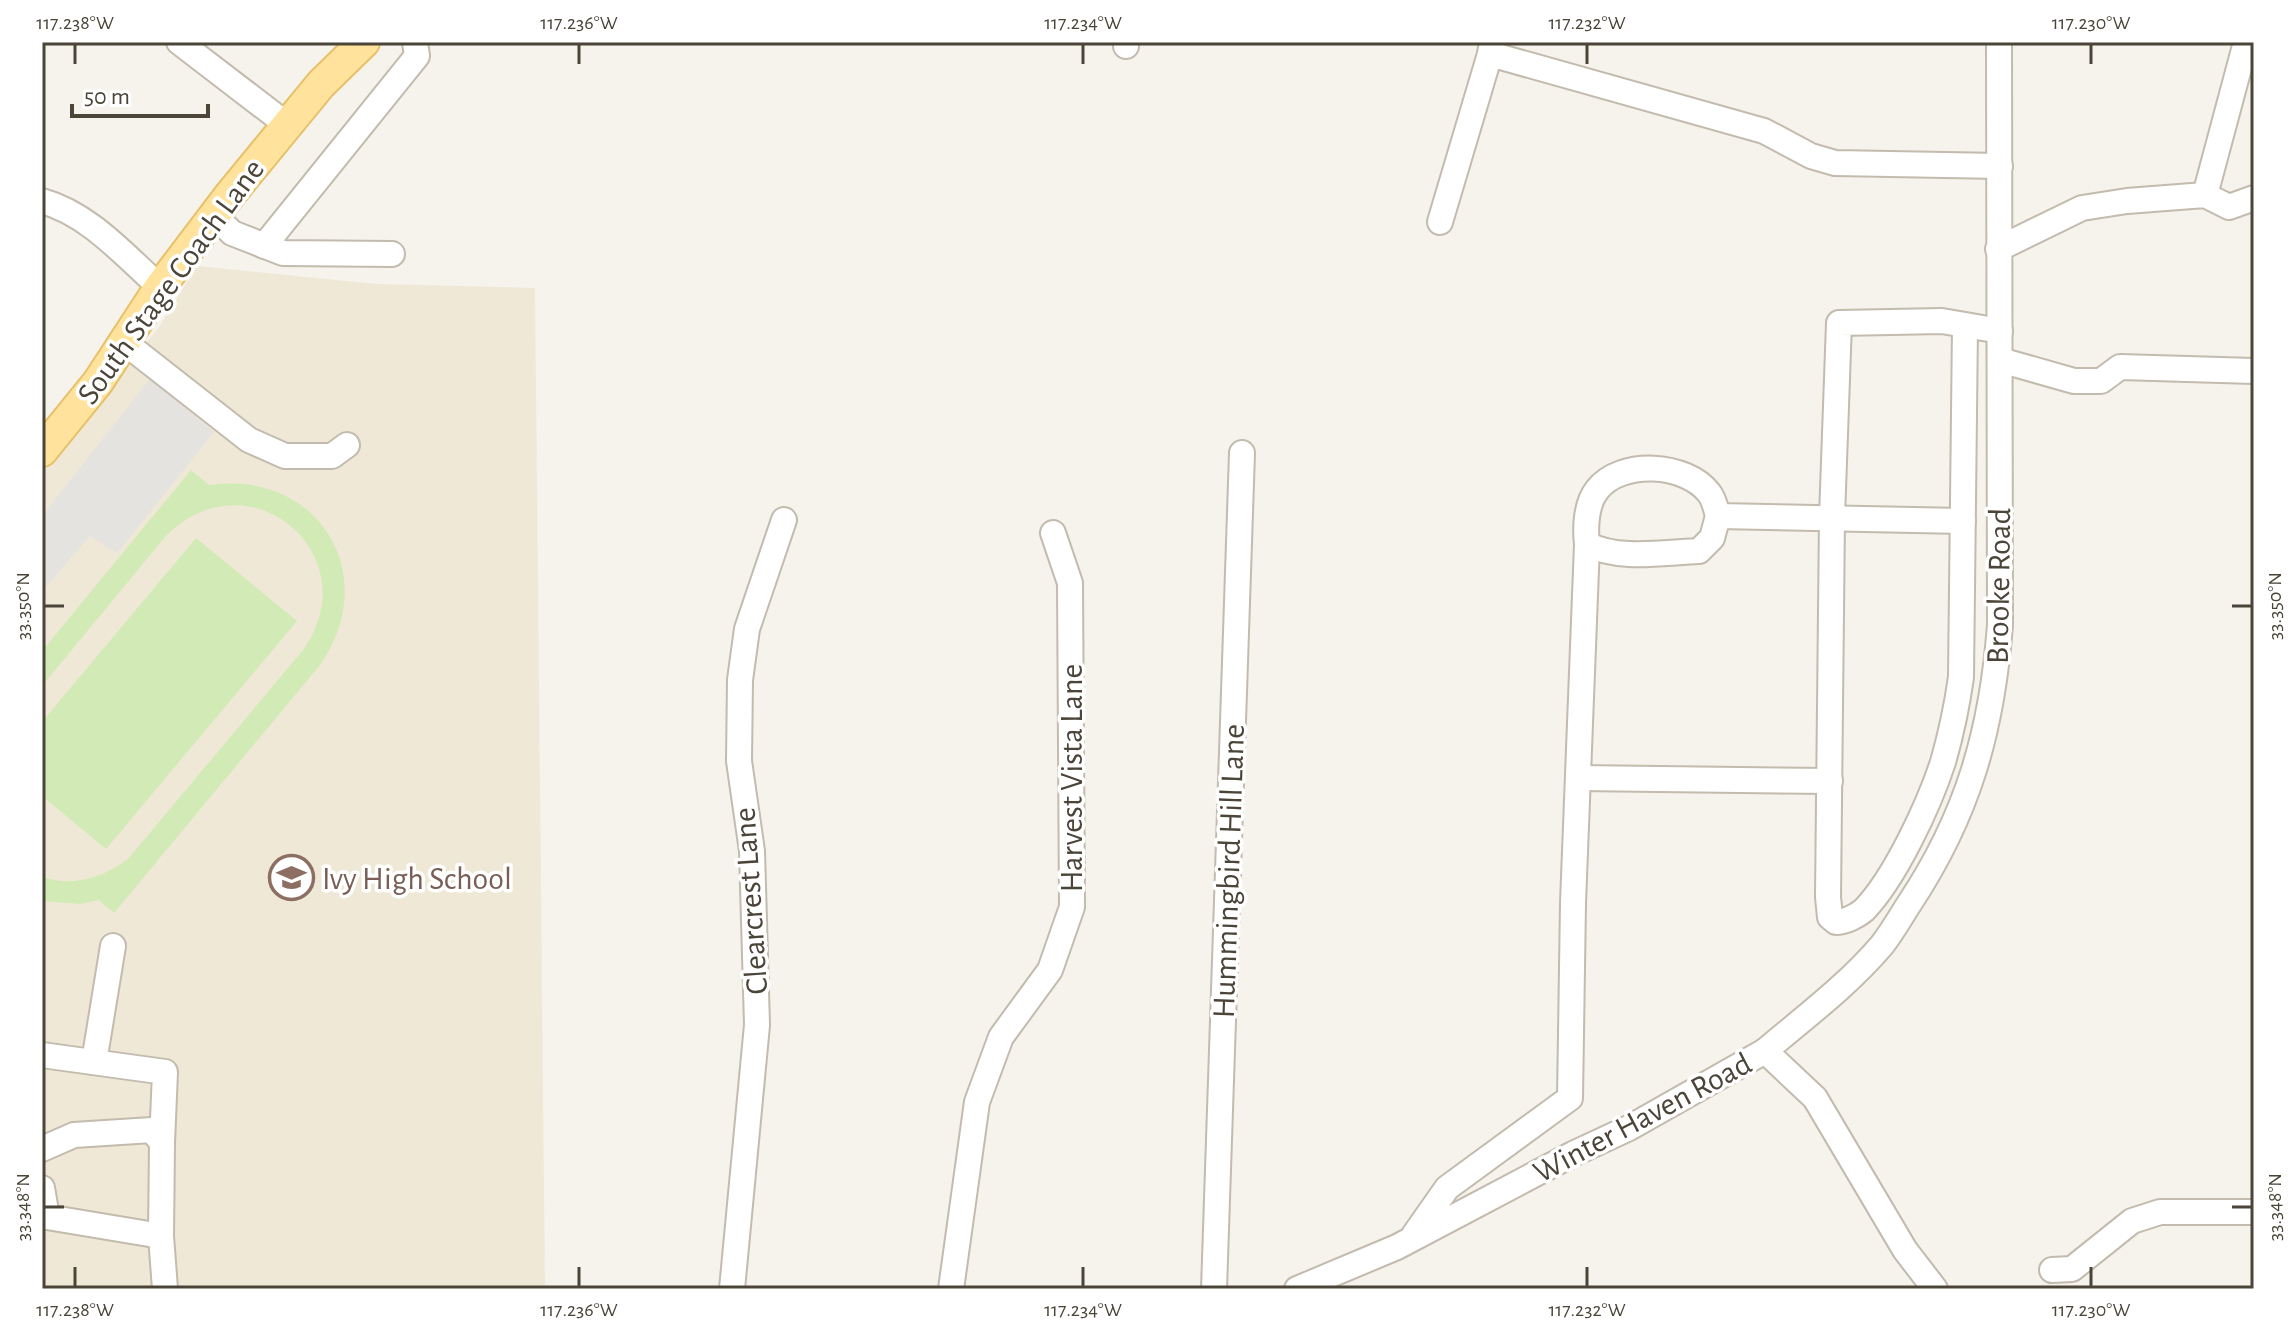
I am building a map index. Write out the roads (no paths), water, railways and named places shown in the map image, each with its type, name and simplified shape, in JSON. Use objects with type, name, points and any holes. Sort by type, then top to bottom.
[{"type":"main road","name":"South Stage Coach Lane","points":[[42,451],[98,382],[160,287],[214,215],[286,124],[364,42]]},
{"type":"street","points":[[179,42],[286,124]]},
{"type":"street","points":[[264,246],[417,56],[415,42]]},
{"type":"street","name":"Brooke Road","points":[[1765,1051],[1846,981],[1883,943],[1923,883],[1963,805],[1985,738],[1996,674],[2000,625],[1999,42]]},
{"type":"street","points":[[2205,195],[2246,42]]},
{"type":"street","points":[[1440,222],[1491,48],[1764,131],[1811,156],[1835,163],[2000,166]]},
{"type":"street","points":[[1998,249],[2082,208],[2205,195],[2229,207],[2254,198]]},
{"type":"street","points":[[42,201],[62,207],[98,232],[160,287]]},
{"type":"street","points":[[214,215],[232,233],[283,253],[392,254]]},
{"type":"street","points":[[1965,326],[1961,677],[1956,709],[1942,764],[1923,810],[1886,882],[1862,912],[1836,922],[1830,917],[1828,897],[1832,517],[1839,323],[1942,321],[2000,331]]},
{"type":"street","points":[[124,342],[249,440],[285,456],[332,456],[347,445]]},
{"type":"street","points":[[2000,360],[2074,381],[2101,381],[2120,367],[2254,371]]},
{"type":"street","name":"Hummingbird Hill Lane","points":[[1214,1289],[1242,453]]},
{"type":"street","points":[[1410,1240],[1447,1188],[1570,1098],[1585,532],[1589,507],[1596,491],[1611,477],[1645,468],[1675,470],[1695,480],[1711,495],[1718,516],[1712,538],[1699,551],[1620,553],[1597,550],[1587,544]]},
{"type":"street","points":[[1718,516],[1963,521]]},
{"type":"street","name":"Clearcrest Lane","points":[[732,1289],[757,1025],[752,851],[739,761],[740,680],[747,629],[784,520]]},
{"type":"street","name":"Harvest Vista Lane","points":[[951,1289],[977,1102],[1001,1037],[1050,970],[1072,907],[1070,583],[1053,533]]},
{"type":"street","points":[[1578,778],[1830,781]]},
{"type":"street","points":[[94,1062],[113,946]]},
{"type":"street","name":"Winter Haven Road","points":[[1297,1289],[1410,1240],[1629,1128],[1765,1051],[1815,1098],[1905,1250],[1935,1289]]},
{"type":"street","points":[[42,1055],[165,1072],[161,1236],[165,1289]]},
{"type":"street","points":[[42,1149],[74,1135],[152,1130],[162,1143]]},
{"type":"street","points":[[42,1188],[47,1217],[161,1236]]},
{"type":"street","points":[[2052,1270],[2072,1269],[2132,1221],[2160,1212],[2254,1212]]},
{"type":"place","name":"Ivy High School","points":[[291,878]]}]
